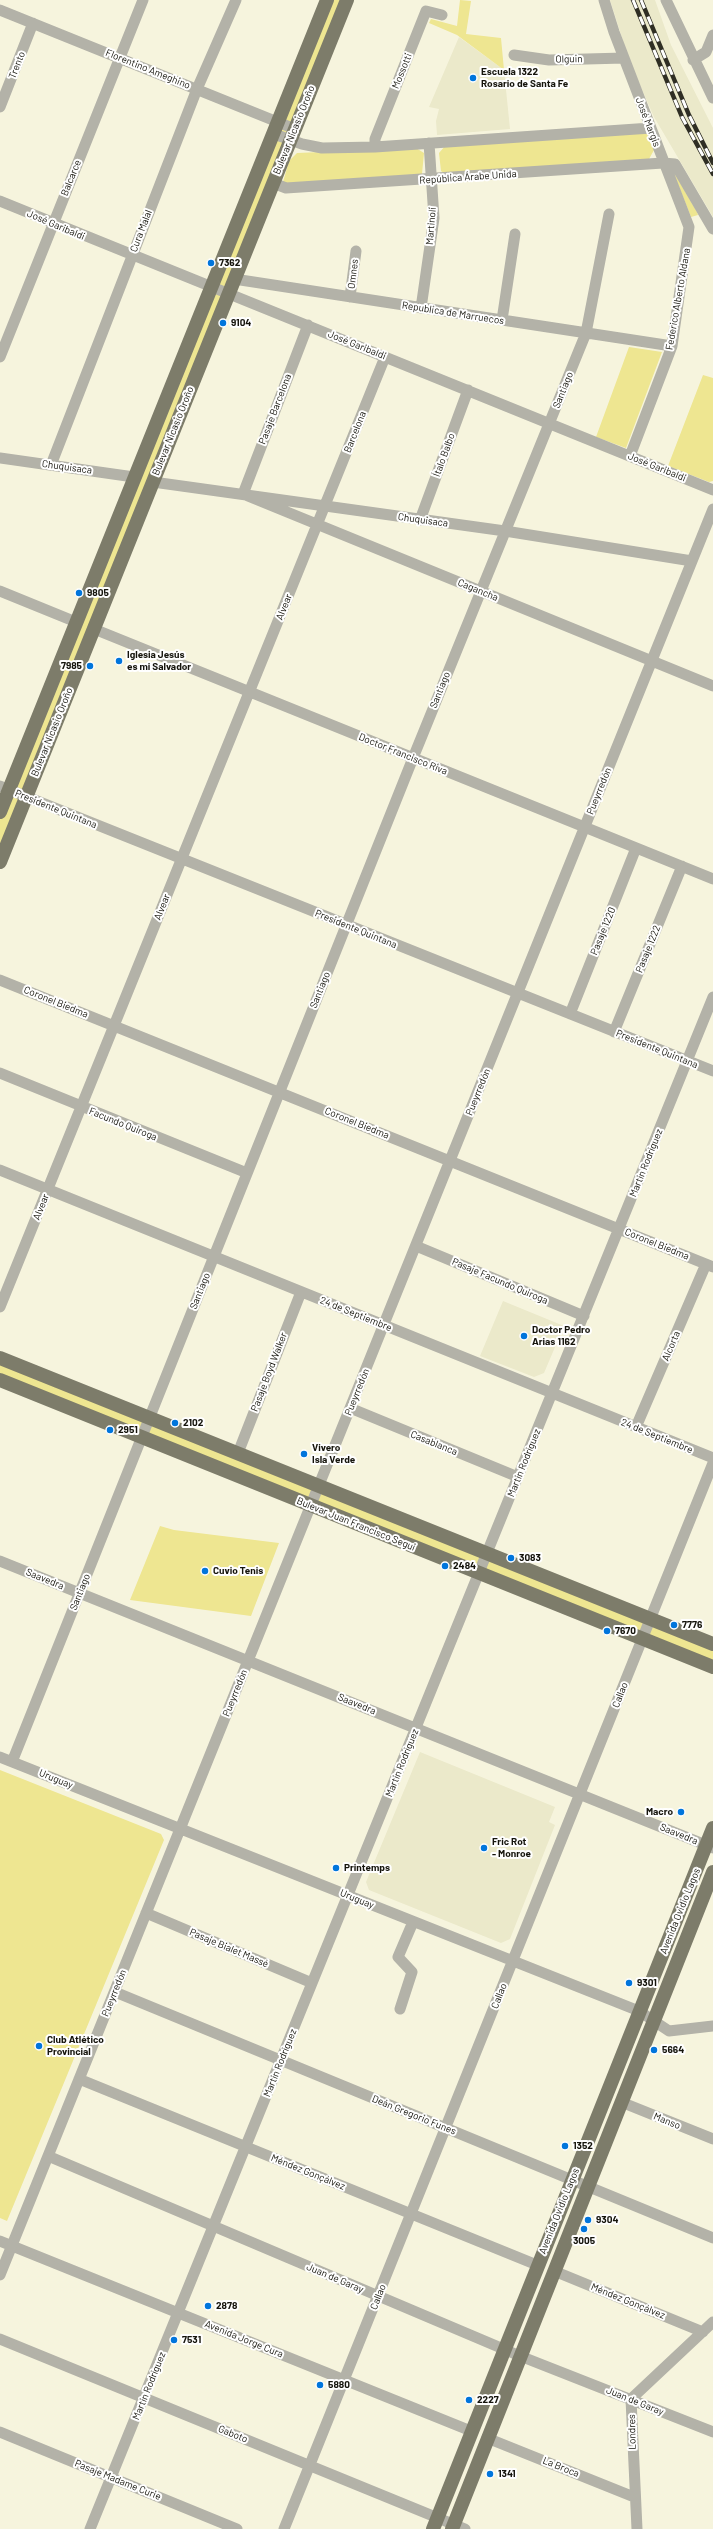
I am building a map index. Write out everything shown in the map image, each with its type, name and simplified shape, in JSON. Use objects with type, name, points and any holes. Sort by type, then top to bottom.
[{"type":"main road","name":"Bulevar Nicasio Oroño","points":[[0,812],[4,788],[76,622],[327,0]]},
{"type":"main road","name":"Bulevar Nicasio Oroño","points":[[0,862],[347,0]]},
{"type":"main road","points":[[0,1358],[713,1644]]},
{"type":"main road","name":"Bulevar Juan Francisco Seguí","points":[[0,1380],[713,1667]]},
{"type":"main road","name":"Avenida Ovidio Lagos","points":[[435,2524],[639,2011],[710,1846],[713,1828]]},
{"type":"main road","name":"Avenida Ovidio Lagos","points":[[457,2528],[487,2438],[713,1872]]},
{"type":"main road","name":"Avenida Jorge Cura","points":[[471,2431],[487,2438]]},
{"type":"street","name":"Balcarce","points":[[0,357],[143,0]]},
{"type":"street","name":"Cura Malal","points":[[51,465],[197,89],[236,0]]},
{"type":"street","name":"José Margis","points":[[604,0],[663,162]]},
{"type":"street","points":[[666,0],[693,60],[713,98]]},
{"type":"street","name":"Florentino Ameghino","points":[[0,10],[197,89],[276,128]]},
{"type":"street","name":"Mossotti","points":[[375,147],[375,138],[426,11],[442,15]]},
{"type":"street","name":"Trento","points":[[0,107],[33,23]]},
{"type":"street","points":[[693,60],[706,52],[713,34]]},
{"type":"street","name":"Olguin","points":[[514,55],[549,60],[624,58]]},
{"type":"street","points":[[276,128],[322,148],[375,147],[651,128]]},
{"type":"street","name":"Martinoli","points":[[421,308],[434,218],[433,180],[429,143]]},
{"type":"street","points":[[663,162],[674,164],[682,173],[713,229]]},
{"type":"street","name":"República Árabe Unida","points":[[273,183],[286,188],[433,180],[663,162]]},
{"type":"street","name":"Federico Alberto Aldana","points":[[630,456],[672,346],[689,227],[663,162]]},
{"type":"street","name":"José Garibaldi","points":[[0,201],[53,224],[308,325],[713,490]]},
{"type":"street","name":"Santiago","points":[[12,1762],[413,758],[586,333],[609,214]]},
{"type":"street","points":[[689,227],[707,219]]},
{"type":"street","points":[[502,320],[515,234]]},
{"type":"street","name":"Omnes","points":[[350,297],[356,251]]},
{"type":"street","name":"Republica de Marruecos","points":[[234,279],[672,346]]},
{"type":"street","name":"Pasaje Barcelona","points":[[243,494],[308,325]]},
{"type":"street","name":"Barcelona","points":[[324,506],[385,357]]},
{"type":"street","name":"Ítalo Balbo","points":[[420,520],[468,390]]},
{"type":"street","name":"Chuquisaca","points":[[0,458],[134,477]]},
{"type":"street","name":"Chuquisaca","points":[[153,482],[505,532],[692,561]]},
{"type":"street","name":"Cagancha","points":[[243,494],[713,686]]},
{"type":"street","name":"Alvear","points":[[0,1308],[324,506]]},
{"type":"street","name":"Pueyrredón","points":[[0,2275],[713,509]]},
{"type":"street","points":[[0,591],[76,622]]},
{"type":"street","name":"Doctor Francisco Riva","points":[[94,629],[713,879]]},
{"type":"street","name":"Presidente Quintana","points":[[4,788],[713,1072]]},
{"type":"street","name":"Pasaje 1220","points":[[570,1014],[636,848]]},
{"type":"street","name":"Pasaje 1222","points":[[614,1032],[682,866]]},
{"type":"street","name":"Coronel Biedma","points":[[0,980],[709,1265]]},
{"type":"street","name":"Martín Rodríguez","points":[[90,2529],[713,997]]},
{"type":"street","name":"Facundo Quiroga","points":[[0,1074],[247,1173]]},
{"type":"street","name":"24 de Septiembre","points":[[0,1170],[713,1458]]},
{"type":"street","name":"Pasaje Facundo Quiroga","points":[[416,1246],[584,1316]]},
{"type":"street","name":"Alcorta","points":[[636,1427],[709,1265]]},
{"type":"street","name":"Pasaje Boyd Walker","points":[[238,1453],[301,1292]]},
{"type":"street","name":"Casablanca","points":[[350,1408],[518,1477]]},
{"type":"street","name":"Callao","points":[[284,2529],[713,1463]]},
{"type":"street","name":"Saavedra","points":[[0,1561],[710,1846]]},
{"type":"street","name":"Uruguay","points":[[0,1757],[639,2011],[669,2031],[713,2026]]},
{"type":"street","name":"Pasaje Bialet Massé","points":[[146,1913],[312,1983]]},
{"type":"street","points":[[400,2009],[412,1972],[400,1960],[399,1954],[413,1922]]},
{"type":"street","name":"Deán Gregorio Funes","points":[[114,1992],[713,2238]]},
{"type":"street","name":"Méndez Gonçálvez","points":[[79,2079],[537,2265]]},
{"type":"street","name":"Manso","points":[[621,2102],[713,2139]]},
{"type":"street","name":"Juan de Garay","points":[[48,2156],[520,2356],[713,2432]]},
{"type":"street","name":"Avenida Jorge Cura","points":[[0,2240],[471,2431]]},
{"type":"street","name":"Méndez Gonçálvez","points":[[554,2271],[703,2332]]},
{"type":"street","points":[[631,2399],[713,2322]]},
{"type":"street","name":"Gaboto","points":[[0,2339],[310,2466],[435,2524],[457,2528]]},
{"type":"street","name":"Londres","points":[[631,2399],[634,2497],[637,2529]]},
{"type":"street","name":"Pasaje Madame Curie","points":[[0,2432],[237,2529]]},
{"type":"street","name":"La Broca","points":[[487,2438],[634,2497]]},
{"type":"shaded area","points":[[327,0],[347,0],[0,862],[0,812]]},
{"type":"shaded area","points":[[460,0],[471,1],[466,34],[501,38],[504,70],[457,35],[429,23],[431,19],[457,26]]},
{"type":"shaded area","points":[[610,0],[655,0],[671,45],[713,128],[713,217],[654,117],[629,60]]},
{"type":"shaded area","name":"Escuela 1322 Rosario de Santa Fe","points":[[459,37],[504,70],[510,129],[437,135],[436,121],[439,109],[429,107]]},
{"type":"shaded area","points":[[649,133],[654,150],[649,159],[445,174],[441,171],[439,153],[445,146]]},
{"type":"shaded area","points":[[416,148],[424,153],[422,174],[292,185],[283,182],[289,161],[297,153]]},
{"type":"shaded area","points":[[672,169],[697,212],[698,215],[691,217]]},
{"type":"shaded area","points":[[629,347],[662,352],[626,448],[596,437]]},
{"type":"shaded area","points":[[703,375],[713,378],[713,481],[709,482],[668,466]]},
{"type":"shaded area","name":"Doctor Pedro Arias 1162","points":[[503,1301],[564,1326],[544,1373],[534,1377],[480,1356]]},
{"type":"shaded area","points":[[0,1358],[713,1644],[713,1667],[0,1380]]},
{"type":"shaded area","name":"Cuvio Tenis","points":[[160,1526],[174,1530],[279,1543],[251,1616],[130,1600]]},
{"type":"shaded area","name":"Fric Rot - Monroe","points":[[420,1752],[555,1807],[549,1822],[555,1825],[510,1939],[501,1943],[369,1890],[366,1882]]},
{"type":"shaded area","name":"Club Atlético Provincial","points":[[0,1770],[161,1834],[164,1840],[7,2221],[0,2218]]},
{"type":"railway","points":[[633,0],[682,117],[713,174]]},
{"type":"railway","points":[[641,0],[689,115],[713,163]]},
{"type":"place","name":"Escuela 1322 Rosario de Santa Fe","points":[[473,78]]},
{"type":"place","name":"7362","points":[[211,263]]},
{"type":"place","name":"9104","points":[[223,323]]},
{"type":"place","name":"9805","points":[[79,593]]},
{"type":"place","name":"Iglesia Jesús es mi Salvador","points":[[119,661]]},
{"type":"place","name":"7985","points":[[90,666]]},
{"type":"place","name":"Doctor Pedro Arias 1162","points":[[524,1336]]},
{"type":"place","name":"2102","points":[[175,1423]]},
{"type":"place","name":"2951","points":[[110,1430]]},
{"type":"place","name":"Vivero Isla Verde","points":[[304,1454]]},
{"type":"place","name":"3083","points":[[511,1558]]},
{"type":"place","name":"2484","points":[[445,1566]]},
{"type":"place","name":"Cuvio Tenis","points":[[205,1571]]},
{"type":"place","name":"7776","points":[[674,1625]]},
{"type":"place","name":"7670","points":[[607,1631]]},
{"type":"place","name":"Macro","points":[[681,1812]]},
{"type":"place","name":"Fric Rot - Monroe","points":[[484,1848]]},
{"type":"place","name":"Printemps","points":[[336,1868]]},
{"type":"place","name":"9301","points":[[629,1983]]},
{"type":"place","name":"Club Atlético Provincial","points":[[39,2046]]},
{"type":"place","name":"5664","points":[[654,2050]]},
{"type":"place","name":"1352","points":[[565,2146]]},
{"type":"place","name":"9304","points":[[588,2220]]},
{"type":"place","name":"3005","points":[[584,2229]]},
{"type":"place","name":"2878","points":[[208,2306]]},
{"type":"place","name":"7531","points":[[174,2340]]},
{"type":"place","name":"5880","points":[[320,2385]]},
{"type":"place","name":"2227","points":[[469,2400]]},
{"type":"place","name":"1341","points":[[490,2474]]}]
